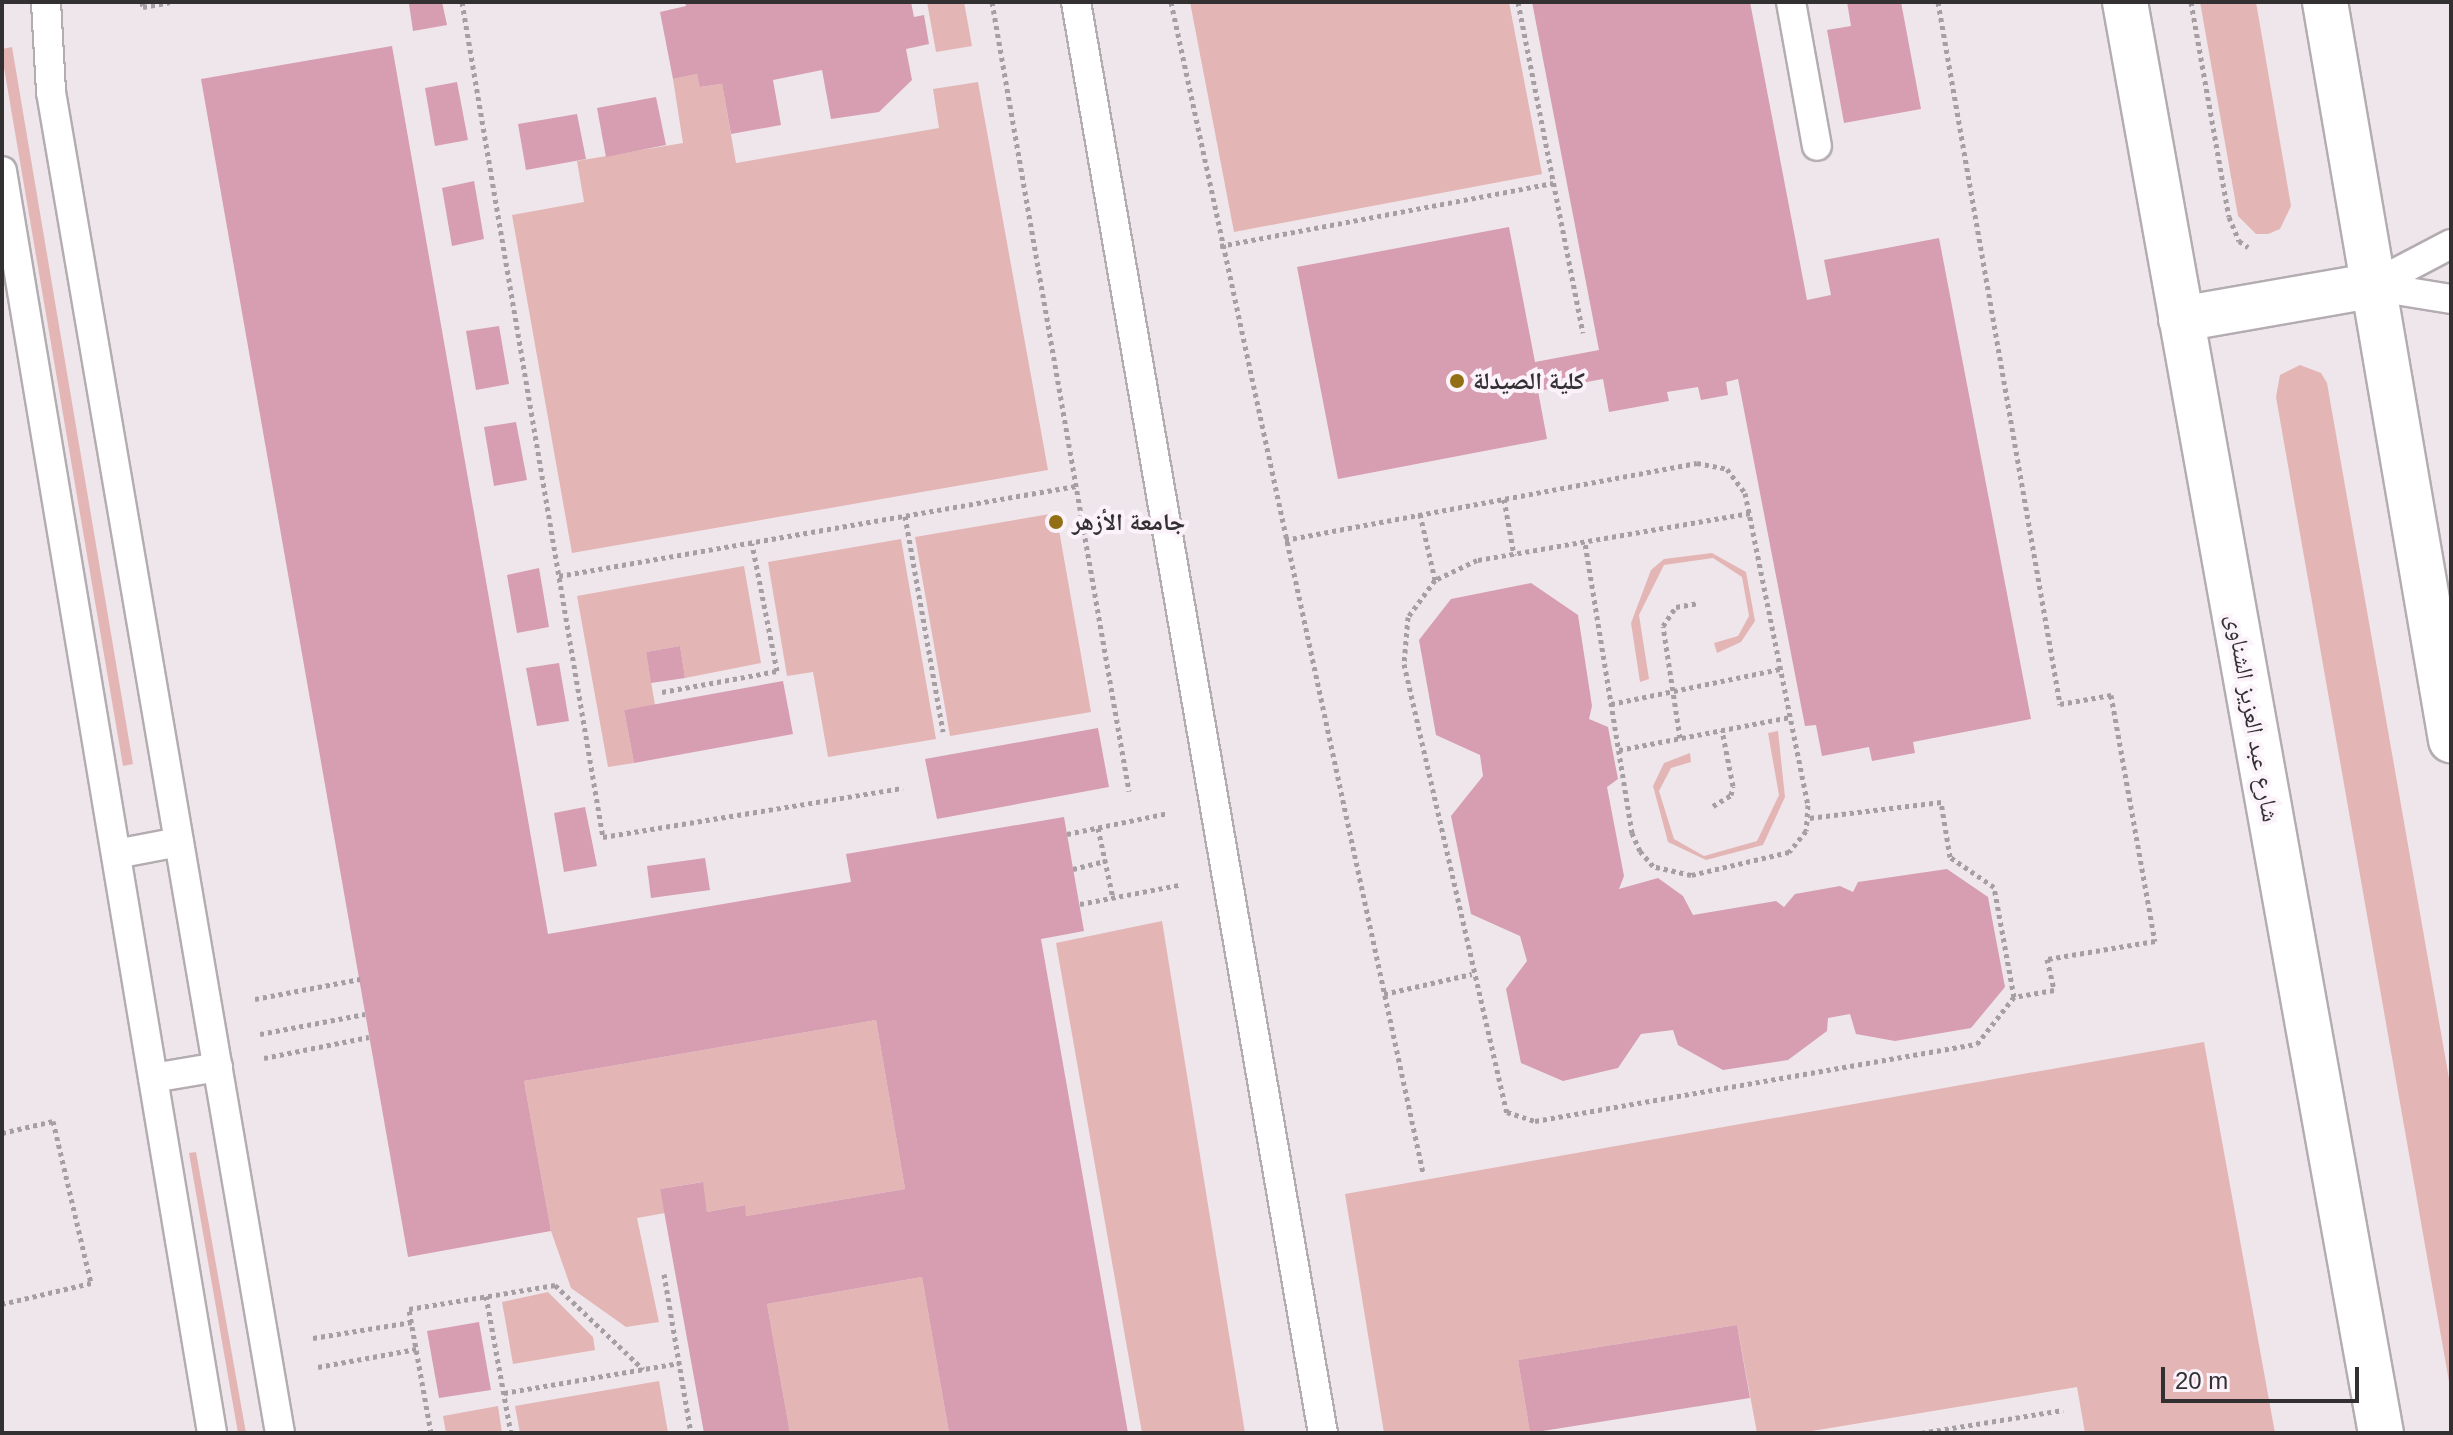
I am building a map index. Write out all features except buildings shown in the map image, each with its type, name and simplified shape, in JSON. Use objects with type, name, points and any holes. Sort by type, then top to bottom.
[{"type":"street","name":"شارع عبد العزيز الشناوى","points":[[2125,2],[2381,1433]]},
{"type":"street","points":[[2325,2],[2371,286],[2451,740]]},
{"type":"street","points":[[2181,319],[2371,286]]},
{"type":"lane","points":[[46,2],[51,92],[280,1433]]},
{"type":"lane","points":[[1076,2],[1323,1433]]},
{"type":"lane","points":[[1791,2],[1817,146]]},
{"type":"lane","points":[[2,171],[212,1433]]},
{"type":"lane","points":[[2371,286],[2451,244]]},
{"type":"lane","points":[[2371,286],[2451,299]]},
{"type":"lane","points":[[116,854],[179,842]]},
{"type":"lane","points":[[153,1078],[218,1067]]},
{"type":"path","points":[[142,2],[143,7],[170,2]]},
{"type":"path","points":[[462,2],[603,837],[903,788]]},
{"type":"path","points":[[992,2],[1129,791]]},
{"type":"path","points":[[1171,2],[1220,246],[1423,1172]]},
{"type":"path","points":[[1518,2],[1583,333]]},
{"type":"path","points":[[1750,513],[1455,567],[1435,580],[1408,617],[1404,664],[1472,974],[1500,1098],[1520,1120],[1535,1121],[1977,1044],[2014,997],[2054,990],[2047,959],[2155,941],[2111,695],[2060,704],[1938,2]]},
{"type":"path","points":[[2191,2],[2229,217],[2239,241],[2261,256]]},
{"type":"path","points":[[1220,246],[1553,183]]},
{"type":"path","points":[[1285,540],[1697,463],[1727,469],[1738,480],[1750,513],[1809,818],[1798,843],[1776,858],[1691,875],[1671,874],[1640,851],[1619,750],[1585,542]]},
{"type":"path","points":[[559,576],[1076,486]]},
{"type":"path","points":[[1504,499],[1514,555]]},
{"type":"path","points":[[1420,514],[1435,580]]},
{"type":"path","points":[[905,516],[943,732]]},
{"type":"path","points":[[662,692],[777,671],[752,543]]},
{"type":"path","points":[[1680,738],[1663,626],[1676,607],[1699,603]]},
{"type":"path","points":[[1611,704],[1780,669]]},
{"type":"path","points":[[1619,750],[1790,717]]},
{"type":"path","points":[[1713,806],[1731,795],[1733,786],[1722,730]]},
{"type":"path","points":[[1809,818],[1941,802],[1950,857],[1994,887],[2014,997]]},
{"type":"path","points":[[1067,834],[1214,803]]},
{"type":"path","points":[[1098,828],[1113,898]]},
{"type":"path","points":[[1073,869],[1106,861]]},
{"type":"path","points":[[1080,904],[1227,875]]},
{"type":"path","points":[[1384,994],[1472,974]]},
{"type":"path","points":[[272,996],[360,979]]},
{"type":"path","points":[[277,1031],[365,1014]]},
{"type":"path","points":[[282,1055],[369,1037]]},
{"type":"path","points":[[2,1133],[53,1121],[91,1283],[2,1304]]},
{"type":"path","points":[[664,1274],[691,1433]]},
{"type":"path","points":[[431,1433],[409,1309],[555,1285],[643,1369]]},
{"type":"path","points":[[486,1296],[511,1433]]},
{"type":"path","points":[[265,1346],[412,1322]]},
{"type":"path","points":[[270,1375],[416,1349]]},
{"type":"path","points":[[504,1393],[679,1363]]},
{"type":"path","points":[[1921,1433],[2063,1410]]},
{"type":"shaded area","points":[[927,2],[964,2],[972,46],[936,52]]},
{"type":"shaded area","points":[[1190,2],[1509,2],[1542,174],[1234,232]]},
{"type":"shaded area","points":[[2200,2],[2256,2],[2291,206],[2280,229],[2268,234],[2256,234],[2238,216]]},
{"type":"shaded area","points":[[12,47],[133,764],[123,766],[2,56],[2,49]]},
{"type":"shaded area","points":[[697,74],[701,87],[722,84],[736,163],[939,128],[933,89],[978,82],[1048,470],[572,553],[512,215],[584,202],[577,161],[683,143],[673,79]]},
{"type":"shaded area","points":[[2300,365],[2321,373],[2327,383],[2451,1090],[2451,1393],[2276,397],[2280,375]]},
{"type":"shaded area","points":[[1056,513],[1091,712],[950,736],[915,537]]},
{"type":"shaded area","points":[[901,539],[936,739],[828,757],[813,672],[787,676],[768,562]]},
{"type":"shaded area","points":[[1712,553],[1746,572],[1755,621],[1741,642],[1717,653],[1714,643],[1738,636],[1749,616],[1742,577],[1713,558],[1664,565],[1639,615],[1649,679],[1640,682],[1631,623],[1651,570],[1664,559]]},
{"type":"shaded area","points":[[744,566],[761,663],[685,678],[680,646],[646,652],[655,705],[624,710],[634,763],[608,767],[577,596]]},
{"type":"shaded area","points":[[1778,731],[1785,797],[1763,845],[1706,860],[1668,842],[1653,786],[1664,763],[1690,753],[1691,762],[1671,768],[1659,791],[1674,839],[1704,856],[1757,841],[1779,795],[1768,733]]},
{"type":"shaded area","points":[[1162,921],[1245,1433],[1142,1433],[1056,943]]},
{"type":"shaded area","points":[[876,1020],[905,1189],[746,1216],[744,1205],[707,1212],[702,1182],[660,1189],[665,1213],[637,1218],[659,1322],[626,1327],[571,1288],[551,1231],[524,1081]]},
{"type":"shaded area","points":[[2204,1042],[2275,1433],[2085,1433],[2077,1387],[1800,1433],[1757,1433],[1737,1325],[1518,1360],[1530,1433],[1384,1433],[1345,1194]]},
{"type":"shaded area","points":[[196,1152],[246,1433],[238,1433],[189,1153]]},
{"type":"shaded area","points":[[922,1277],[949,1433],[790,1433],[767,1304]]},
{"type":"shaded area","points":[[548,1292],[593,1337],[595,1350],[513,1364],[502,1302]]},
{"type":"shaded area","points":[[659,1381],[668,1433],[520,1433],[515,1406]]},
{"type":"shaded area","points":[[498,1406],[502,1433],[446,1433],[443,1416]]},
{"type":"place","name":"كلية الصيدلة","points":[[1457,381]]},
{"type":"place","name":"جامعة الأزهر","points":[[1056,522]]}]
